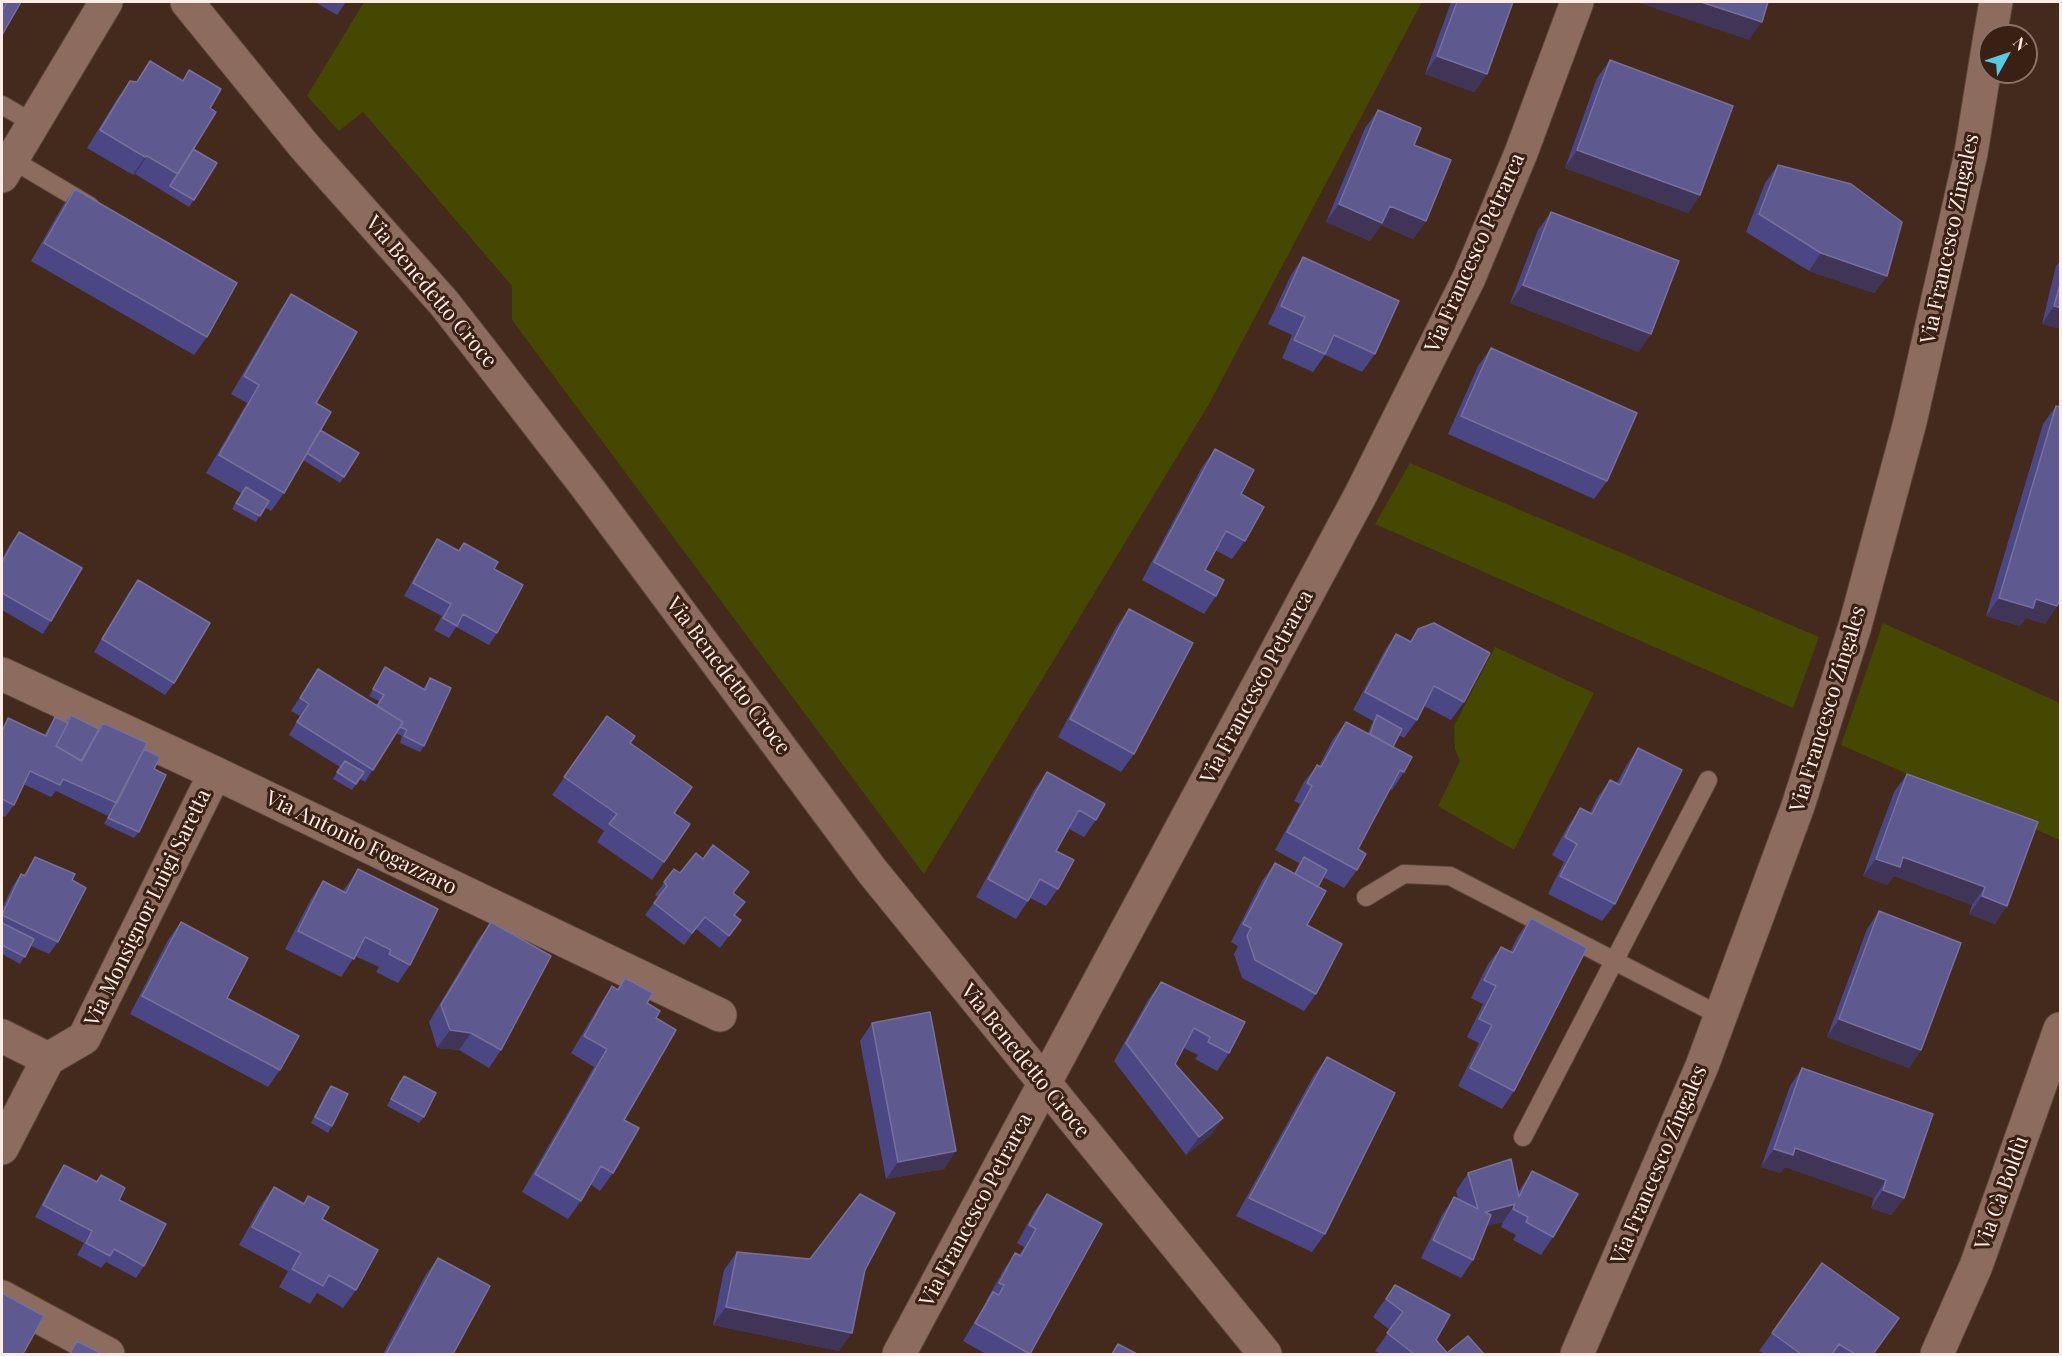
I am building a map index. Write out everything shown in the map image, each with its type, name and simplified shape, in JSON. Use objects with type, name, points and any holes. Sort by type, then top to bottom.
[{"type":"street","points":[[6,168],[106,2]]},
{"type":"street","name":"Via Benedetto Croce","points":[[187,2],[305,147],[444,303],[517,395],[872,871],[1043,1085],[1265,1354]]},
{"type":"street","name":"Via Francesco Petrarca","points":[[898,1354],[1361,494],[1469,278],[1521,153],[1577,2]]},
{"type":"street","name":"Via Francesco Zingales","points":[[1992,24],[1996,2]]},
{"type":"street","name":"Via Francesco Zingales","points":[[1577,1354],[1702,1066],[1798,806],[1855,626],[1910,422],[1971,153],[1982,84]]},
{"type":"street","name":"Via Antonio Fogazzaro","points":[[2,674],[215,773],[720,1015]]},
{"type":"street","name":"Via Monsignor Luigi Saretta","points":[[48,1059],[84,1038],[215,773]]},
{"type":"street","name":"Via Cà Boldù","points":[[1937,1354],[1976,1266],[2061,1029]]},
{"type":"street","points":[[2,1036],[48,1059],[2,1149]]},
{"type":"street","points":[[2,1297],[108,1354]]},
{"type":"lane","points":[[2,105],[33,123]]},
{"type":"lane","points":[[6,168],[102,213]]},
{"type":"lane","points":[[1523,1137],[1708,780]]},
{"type":"lane","points":[[1366,897],[1404,874],[1450,876],[1721,1016]]},
{"type":"shaded area","points":[[364,2],[1422,2],[1209,404],[924,874],[512,320],[512,286],[363,112],[339,131],[307,96]]},
{"type":"shaded area","points":[[1410,463],[1819,637],[1793,708],[1375,524]]},
{"type":"shaded area","points":[[1883,623],[2060,703],[2060,840],[1841,745]]},
{"type":"shaded area","points":[[1495,647],[1594,693],[1514,850],[1438,806],[1460,761],[1455,749],[1454,726]]},
{"type":"building","points":[[7,2],[21,2],[2,35],[2,11]]},
{"type":"building","points":[[1457,2],[1513,2],[1487,74],[1437,56]]},
{"type":"building","points":[[1701,2],[1768,2],[1762,22]]},
{"type":"building","points":[[1610,60],[1733,106],[1700,195],[1577,150]]},
{"type":"building","points":[[150,61],[183,81],[189,70],[221,89],[210,108],[216,112],[178,174],[100,130],[130,81],[137,82]]},
{"type":"building","points":[[1378,110],[1421,128],[1414,145],[1451,160],[1426,221],[1390,206],[1382,223],[1339,204]]},
{"type":"building","points":[[193,149],[217,163],[194,200],[170,186]]},
{"type":"building","points":[[1778,165],[1851,184],[1902,222],[1887,276],[1821,253],[1759,214]]},
{"type":"building","points":[[75,189],[237,283],[207,337],[44,243]]},
{"type":"building","points":[[1551,212],[1679,261],[1651,334],[1523,285]]},
{"type":"building","points":[[1303,257],[1399,301],[1375,354],[1334,335],[1325,354],[1294,340],[1305,317],[1281,306]]},
{"type":"building","points":[[2061,281],[2061,308],[2054,306]]},
{"type":"building","points":[[291,294],[357,332],[316,403],[331,412],[284,493],[219,455],[259,385],[244,376]]},
{"type":"building","points":[[1491,348],[1637,413],[1607,481],[1461,416]]},
{"type":"building","points":[[2056,406],[2061,407],[2061,596],[2057,606],[2036,599],[2033,608],[1999,598]]},
{"type":"building","points":[[320,430],[359,453],[344,477],[307,453]]},
{"type":"building","points":[[1215,449],[1254,470],[1241,494],[1264,507],[1245,541],[1226,531],[1205,570],[1224,580],[1216,596],[1154,562]]},
{"type":"building","points":[[246,487],[269,501],[260,516],[236,503]]},
{"type":"building","points":[[19,532],[82,568],[51,621],[2,593],[2,562]]},
{"type":"building","points":[[437,539],[459,551],[464,543],[498,562],[494,569],[523,585],[497,633],[463,614],[457,626],[443,618],[451,604],[413,583]]},
{"type":"building","points":[[138,580],[210,623],[174,683],[102,639]]},
{"type":"building","points":[[1129,609],[1193,643],[1134,754],[1070,719]]},
{"type":"building","points":[[1434,623],[1490,653],[1464,702],[1434,686],[1417,720],[1365,692],[1396,634],[1411,642],[1418,629]]},
{"type":"building","points":[[385,667],[425,690],[430,678],[451,688],[424,746],[404,736],[407,730],[400,727],[403,722],[377,706],[384,695],[373,689]]},
{"type":"building","points":[[318,669],[403,722],[373,770],[297,722],[309,704],[300,698]]},
{"type":"building","points":[[71,715],[99,729],[81,761],[56,746]]},
{"type":"building","points":[[1377,715],[1402,729],[1393,747],[1370,734]]},
{"type":"building","points":[[607,716],[635,736],[630,743],[692,787],[674,813],[690,824],[664,862],[609,824],[617,814],[564,777]]},
{"type":"building","points":[[55,717],[68,723],[56,746],[82,761],[103,723],[147,743],[117,803],[63,779],[60,785],[30,771],[14,805],[2,799],[2,732],[8,718],[46,736]]},
{"type":"building","points":[[1346,722],[1412,757],[1404,772],[1400,770],[1358,849],[1366,854],[1357,870],[1287,832],[1312,786],[1307,783],[1317,765],[1321,767]]},
{"type":"building","points":[[1638,748],[1682,770],[1615,904],[1560,876],[1577,844],[1565,837],[1580,808],[1592,814],[1610,780],[1620,785]]},
{"type":"building","points":[[144,749],[160,757],[154,769],[166,775],[139,832],[108,818]]},
{"type":"building","points":[[345,761],[364,772],[356,784],[337,772]]},
{"type":"building","points":[[1047,772],[1105,804],[1096,820],[1079,810],[1056,851],[1074,860],[1058,889],[1040,879],[1028,901],[988,879]]},
{"type":"building","points":[[1907,774],[2038,822],[2007,906],[1982,896],[1985,887],[1903,857],[1900,867],[1876,859]]},
{"type":"building","points":[[713,845],[749,872],[733,893],[745,902],[734,915],[741,920],[729,936],[705,917],[692,933],[654,903],[667,886],[664,882],[674,869],[680,873],[696,853],[703,859]]},
{"type":"building","points":[[35,857],[75,874],[72,880],[86,888],[58,942],[2,915],[21,874],[25,876]]},
{"type":"building","points":[[1304,857],[1327,870],[1318,887],[1295,874]]},
{"type":"building","points":[[1275,863],[1326,891],[1307,925],[1342,944],[1316,994],[1255,960],[1247,936],[1251,928],[1243,924]]},
{"type":"building","points":[[358,869],[438,909],[410,965],[389,954],[391,950],[365,937],[354,959],[298,931],[323,881],[346,893]]},
{"type":"building","points":[[1879,911],[1961,943],[1921,1050],[1839,1019]]},
{"type":"building","points":[[1531,918],[1587,948],[1514,1091],[1470,1068],[1492,1025],[1479,1019],[1496,986],[1484,980],[1501,947],[1513,953]]},
{"type":"building","points":[[181,922],[248,958],[227,998],[299,1036],[280,1070],[142,996]]},
{"type":"building","points":[[491,922],[551,956],[501,1050],[471,1033],[450,1030],[441,1005]]},
{"type":"building","points":[[2,923],[34,939],[25,957],[2,945]]},
{"type":"building","points":[[625,978],[653,993],[647,1003],[660,1011],[656,1018],[676,1030],[624,1120],[639,1128],[613,1173],[601,1166],[581,1201],[535,1174],[607,1049],[584,1036],[612,986],[618,990]]},
{"type":"building","points":[[1161,982],[1245,1022],[1229,1053],[1208,1042],[1210,1037],[1194,1028],[1175,1064],[1223,1118],[1199,1137],[1126,1043]]},
{"type":"building","points":[[930,1012],[956,1151],[898,1162],[872,1023]]},
{"type":"building","points":[[1327,1057],[1395,1093],[1325,1234],[1249,1198]]},
{"type":"building","points":[[1802,1068],[1933,1114],[1904,1198],[1883,1190],[1886,1180],[1795,1148],[1793,1155],[1774,1149]]},
{"type":"building","points":[[404,1076],[436,1093],[424,1117],[391,1099]]},
{"type":"building","points":[[331,1086],[348,1094],[332,1126],[315,1117]]},
{"type":"building","points":[[1511,1159],[1519,1197],[1532,1171],[1578,1194],[1553,1237],[1526,1222],[1528,1217],[1513,1209],[1515,1204],[1485,1212],[1491,1215],[1473,1260],[1433,1240],[1454,1197],[1478,1209],[1468,1173]]},
{"type":"building","points":[[64,1165],[97,1182],[101,1175],[125,1188],[119,1200],[166,1224],[144,1266],[114,1249],[110,1256],[86,1243],[92,1231],[43,1205]]},
{"type":"building","points":[[274,1187],[304,1204],[308,1196],[329,1207],[322,1219],[378,1250],[356,1290],[329,1275],[323,1286],[292,1269],[301,1253],[252,1227]]},
{"type":"building","points":[[860,1194],[895,1213],[865,1270],[852,1333],[726,1307],[737,1252],[810,1259]]},
{"type":"building","points":[[1047,1194],[1102,1224],[1030,1354],[975,1323],[993,1292],[999,1295],[1004,1285],[999,1283],[1015,1253],[1021,1256],[1036,1229],[1029,1225]]},
{"type":"building","points":[[438,1258],[490,1286],[453,1354],[386,1354]]},
{"type":"building","points":[[1822,1263],[1899,1318],[1873,1354],[1855,1354],[1839,1344],[1832,1354],[1801,1354],[1772,1333]]},
{"type":"building","points":[[1395,1285],[1450,1315],[1436,1340],[1448,1354],[1414,1354],[1387,1333],[1403,1312],[1386,1299]]},
{"type":"building","points":[[2,1293],[44,1316],[23,1354],[2,1354]]},
{"type":"building","points":[[1468,1336],[1484,1354],[1447,1353]]},
{"type":"building","points":[[77,1341],[102,1354],[70,1354]]},
{"type":"building","points":[[1118,1344],[1137,1354],[1112,1354]]}]
